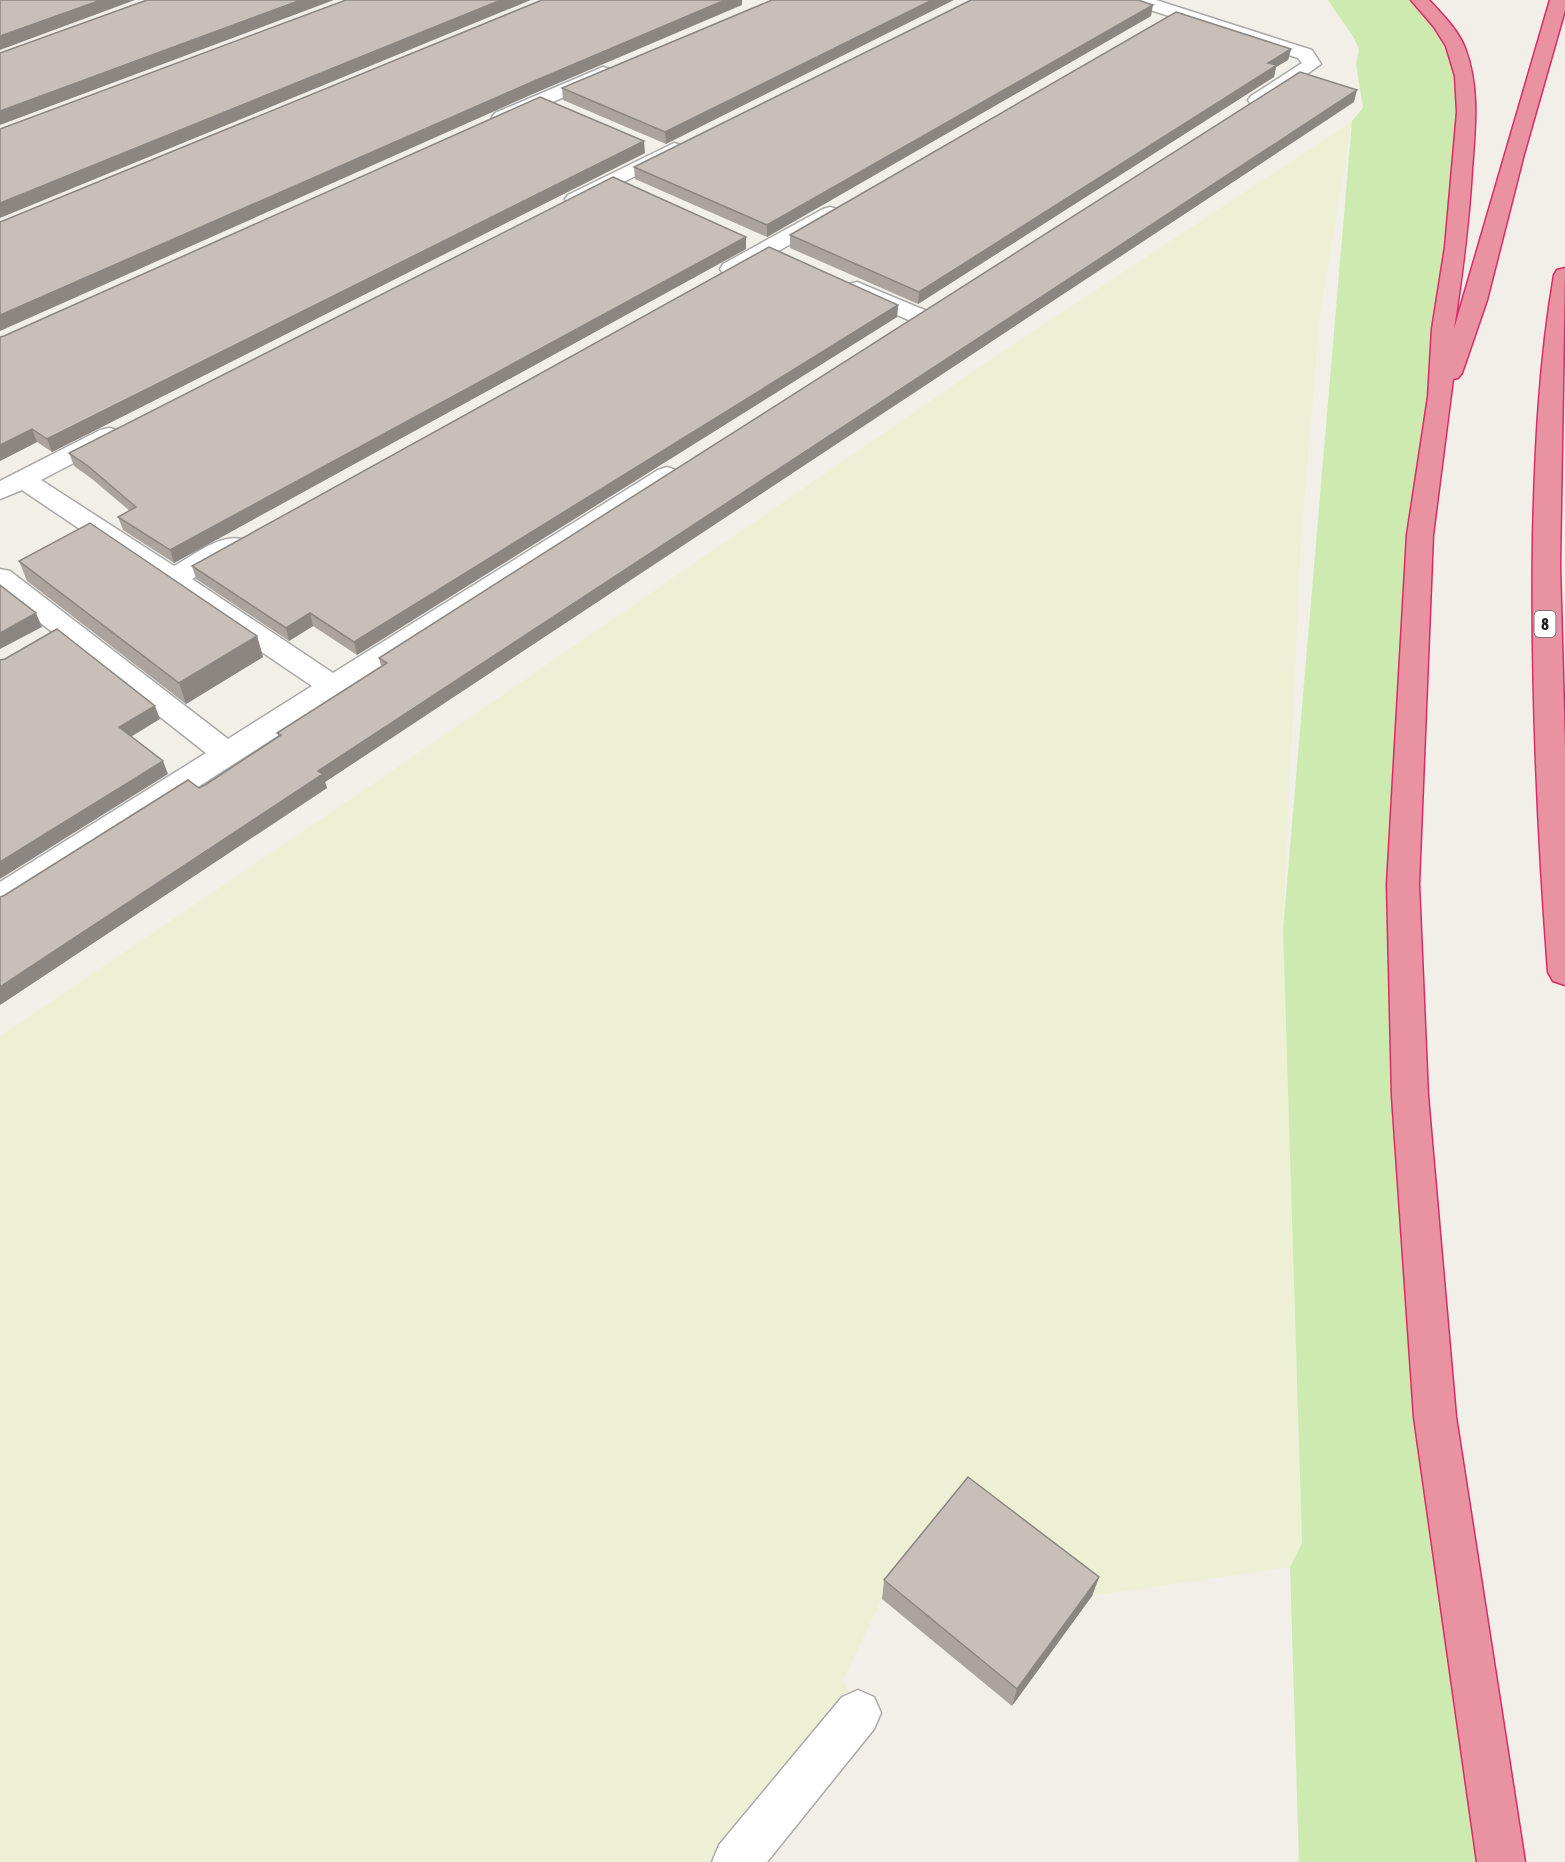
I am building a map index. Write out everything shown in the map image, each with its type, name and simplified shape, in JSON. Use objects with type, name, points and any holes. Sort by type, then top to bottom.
[{"type":"highway","points":[[1420,0],[1441,24],[1455,46],[1461,62],[1467,96],[1456,247],[1443,329],[1440,397],[1420,535],[1404,872],[1410,1096],[1435,1417],[1501,1862]]},
{"type":"highway","points":[[1440,397],[1464,339],[1477,296],[1559,0]]},
{"type":"highway","name":"8","points":[[1565,275],[1550,416],[1545,614],[1552,826],[1565,972]]},
{"type":"street","points":[[1138,0],[1164,19],[1289,47],[1305,54],[1312,64],[1236,114]]},
{"type":"street","points":[[487,124],[616,68]]},
{"type":"street","points":[[541,100],[562,108]]},
{"type":"street","points":[[561,206],[688,142]]},
{"type":"street","points":[[646,144],[666,153]]},
{"type":"street","points":[[614,179],[634,188]]},
{"type":"street","points":[[714,278],[848,202]]},
{"type":"street","points":[[746,240],[788,259]]},
{"type":"street","points":[[843,283],[918,316]]},
{"type":"street","points":[[11,485],[128,425]]},
{"type":"street","points":[[0,898],[686,463]]},
{"type":"street","points":[[11,485],[173,578],[333,687]]},
{"type":"street","points":[[173,578],[246,537]]},
{"type":"street","points":[[0,577],[228,755]]},
{"type":"street","points":[[38,643],[66,627]]},
{"type":"street","points":[[736,1862],[858,1713]]},
{"type":"green space","points":[[1328,0],[1420,0],[1464,76],[1420,535],[1410,1096],[1501,1862],[1299,1862],[1290,1567],[1302,1543],[1283,930],[1352,121],[1363,108],[1356,64],[1359,50],[1354,38]]},
{"type":"green space","points":[[1352,121],[1320,313],[1301,540],[1283,930],[1302,1543],[1290,1567],[1092,1596],[964,1498],[882,1599],[843,1680],[858,1713],[736,1862],[0,1862],[0,1036],[383,777],[987,362]]},
{"type":"building","points":[[0,0],[101,0],[0,36]]},
{"type":"building","points":[[147,0],[301,0],[0,111],[0,53]]},
{"type":"building","points":[[346,0],[501,0],[0,203],[0,129]]},
{"type":"building","points":[[542,0],[725,0],[0,315],[0,222]]},
{"type":"building","points":[[772,0],[932,0],[665,132],[562,88]]},
{"type":"building","points":[[971,0],[1138,0],[1153,5],[767,225],[634,167]]},
{"type":"building","points":[[1176,12],[1291,49],[1268,63],[1277,65],[919,292],[790,235]]},
{"type":"building","points":[[1300,72],[1357,90],[318,771],[323,774],[0,987],[0,897],[188,780],[199,788],[205,785],[281,735],[277,733],[387,663],[379,658]]},
{"type":"building","points":[[540,97],[644,141],[47,439],[32,429],[0,445],[0,337]]},
{"type":"building","points":[[613,177],[746,237],[170,550],[118,517],[136,507],[88,466],[69,453]]},
{"type":"building","points":[[769,247],[898,305],[354,642],[310,613],[286,628],[192,566]]},
{"type":"building","points":[[90,523],[257,636],[179,683],[19,561]]},
{"type":"building","points":[[0,585],[36,613],[0,633]]},
{"type":"building","points":[[57,629],[155,706],[119,727],[163,761],[0,862],[0,660]]},
{"type":"building","points":[[968,1477],[1099,1577],[1017,1689],[884,1580]]}]
